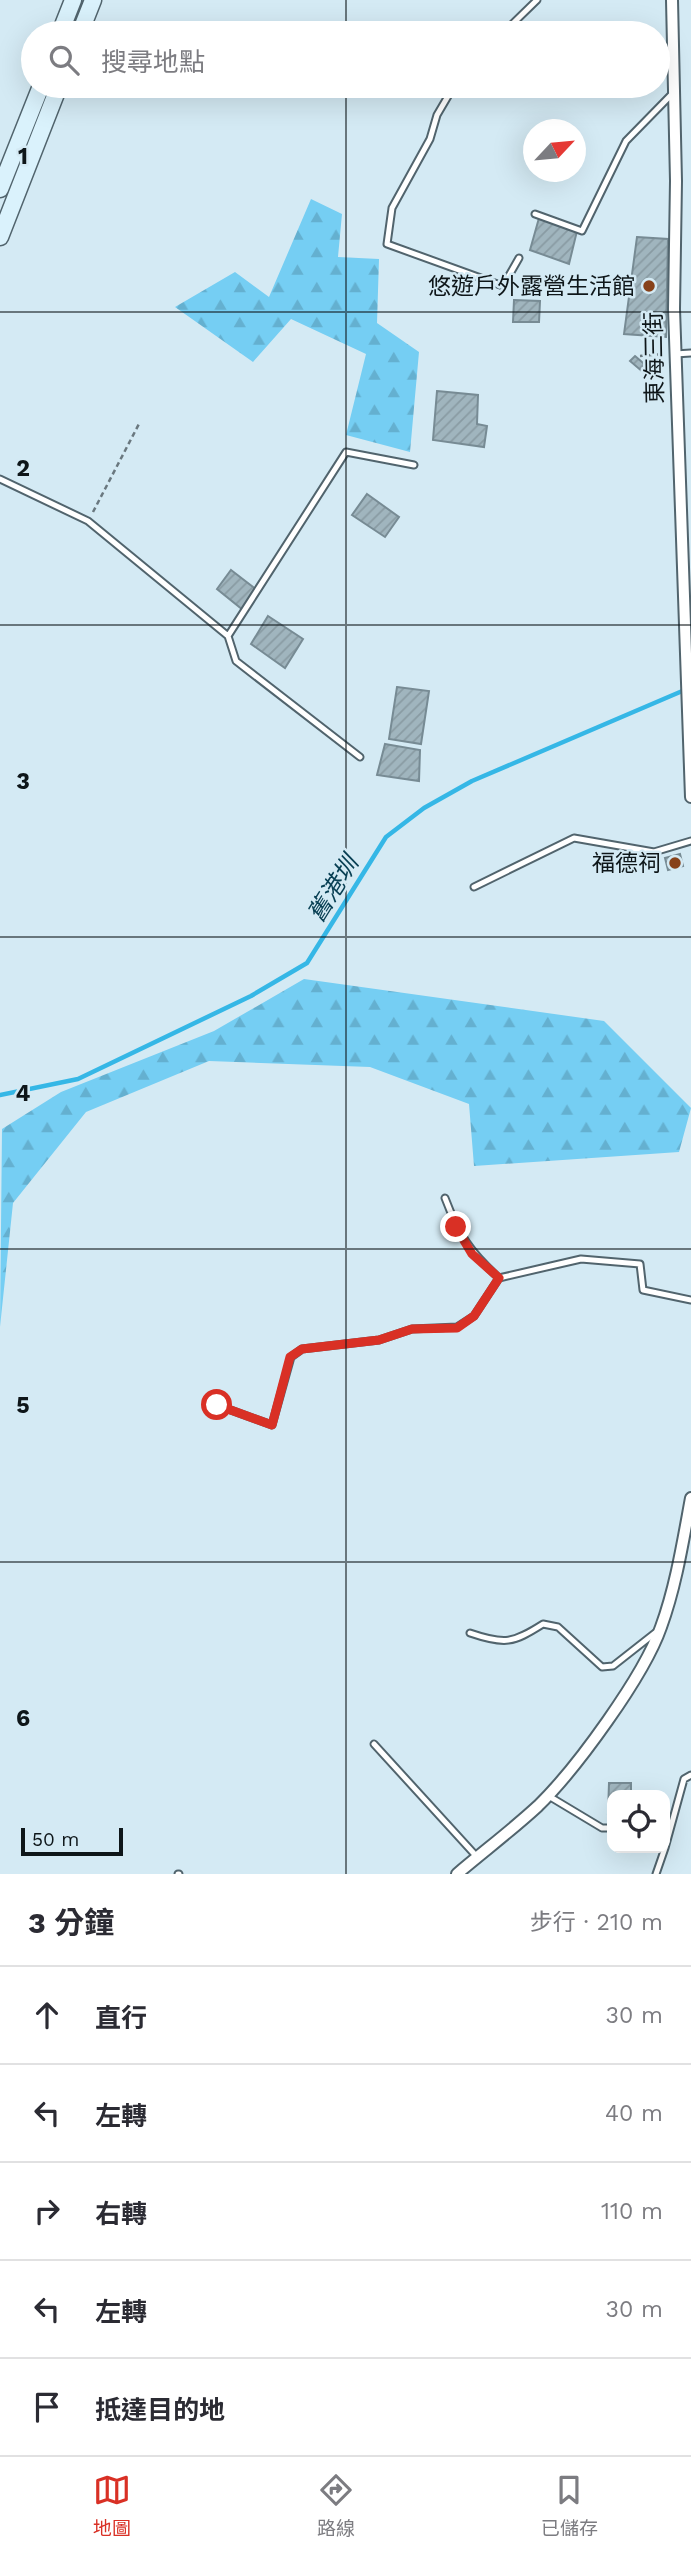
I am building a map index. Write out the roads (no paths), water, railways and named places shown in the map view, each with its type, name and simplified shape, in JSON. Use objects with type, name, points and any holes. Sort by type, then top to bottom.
[{"type":"main road","points":[[65,21],[73,0]]},
{"type":"main road","points":[[85,21],[93,0]]},
{"type":"main road","points":[[0,189],[36,98]]},
{"type":"main road","points":[[0,237],[54,98]]},
{"type":"street","name":"東海三街","points":[[672,0],[675,354],[688,647],[685,673],[689,705],[691,797]]},
{"type":"street","points":[[457,1874],[547,1795],[573,1766],[627,1690],[661,1629],[691,1498]]},
{"type":"lane","points":[[515,21],[537,0]]},
{"type":"lane","points":[[670,96],[674,92]]},
{"type":"lane","points":[[447,98],[437,115],[430,139],[392,208],[387,244],[503,286],[519,258]]},
{"type":"lane","points":[[535,214],[582,231],[626,141],[668,98]]},
{"type":"lane","points":[[675,354],[691,353]]},
{"type":"lane","points":[[228,636],[346,452],[414,465]]},
{"type":"lane","points":[[0,479],[88,521],[228,636],[236,661],[360,757]]},
{"type":"lane","points":[[474,887],[574,838],[654,852],[691,841]]},
{"type":"lane","points":[[445,1198],[456,1227],[472,1254],[499,1278]]},
{"type":"lane","points":[[217,1405],[272,1425],[290,1357],[296,1352],[334,1343],[379,1340],[412,1329],[457,1328],[474,1316],[499,1278],[581,1259],[640,1264],[643,1290],[691,1300]]},
{"type":"lane","points":[[470,1633],[496,1642],[516,1640],[543,1624],[558,1627],[602,1667],[613,1666],[661,1629]]},
{"type":"lane","points":[[374,1744],[478,1858]]},
{"type":"lane","points":[[670,1828],[679,1791],[684,1779],[691,1774]]},
{"type":"lane","points":[[547,1795],[602,1828],[607,1828]]},
{"type":"lane","points":[[656,1874],[663,1853]]},
{"type":"lane","points":[[467,1865],[475,1874]]},
{"type":"waterway","name":"舊港圳","points":[[0,1095],[78,1079],[251,996],[307,963],[386,837],[424,808],[472,781],[687,689]]},
{"type":"place","name":"悠遊戶外露營生活館","points":[[649,286]]},
{"type":"place","name":"福德祠","points":[[675,863]]}]
